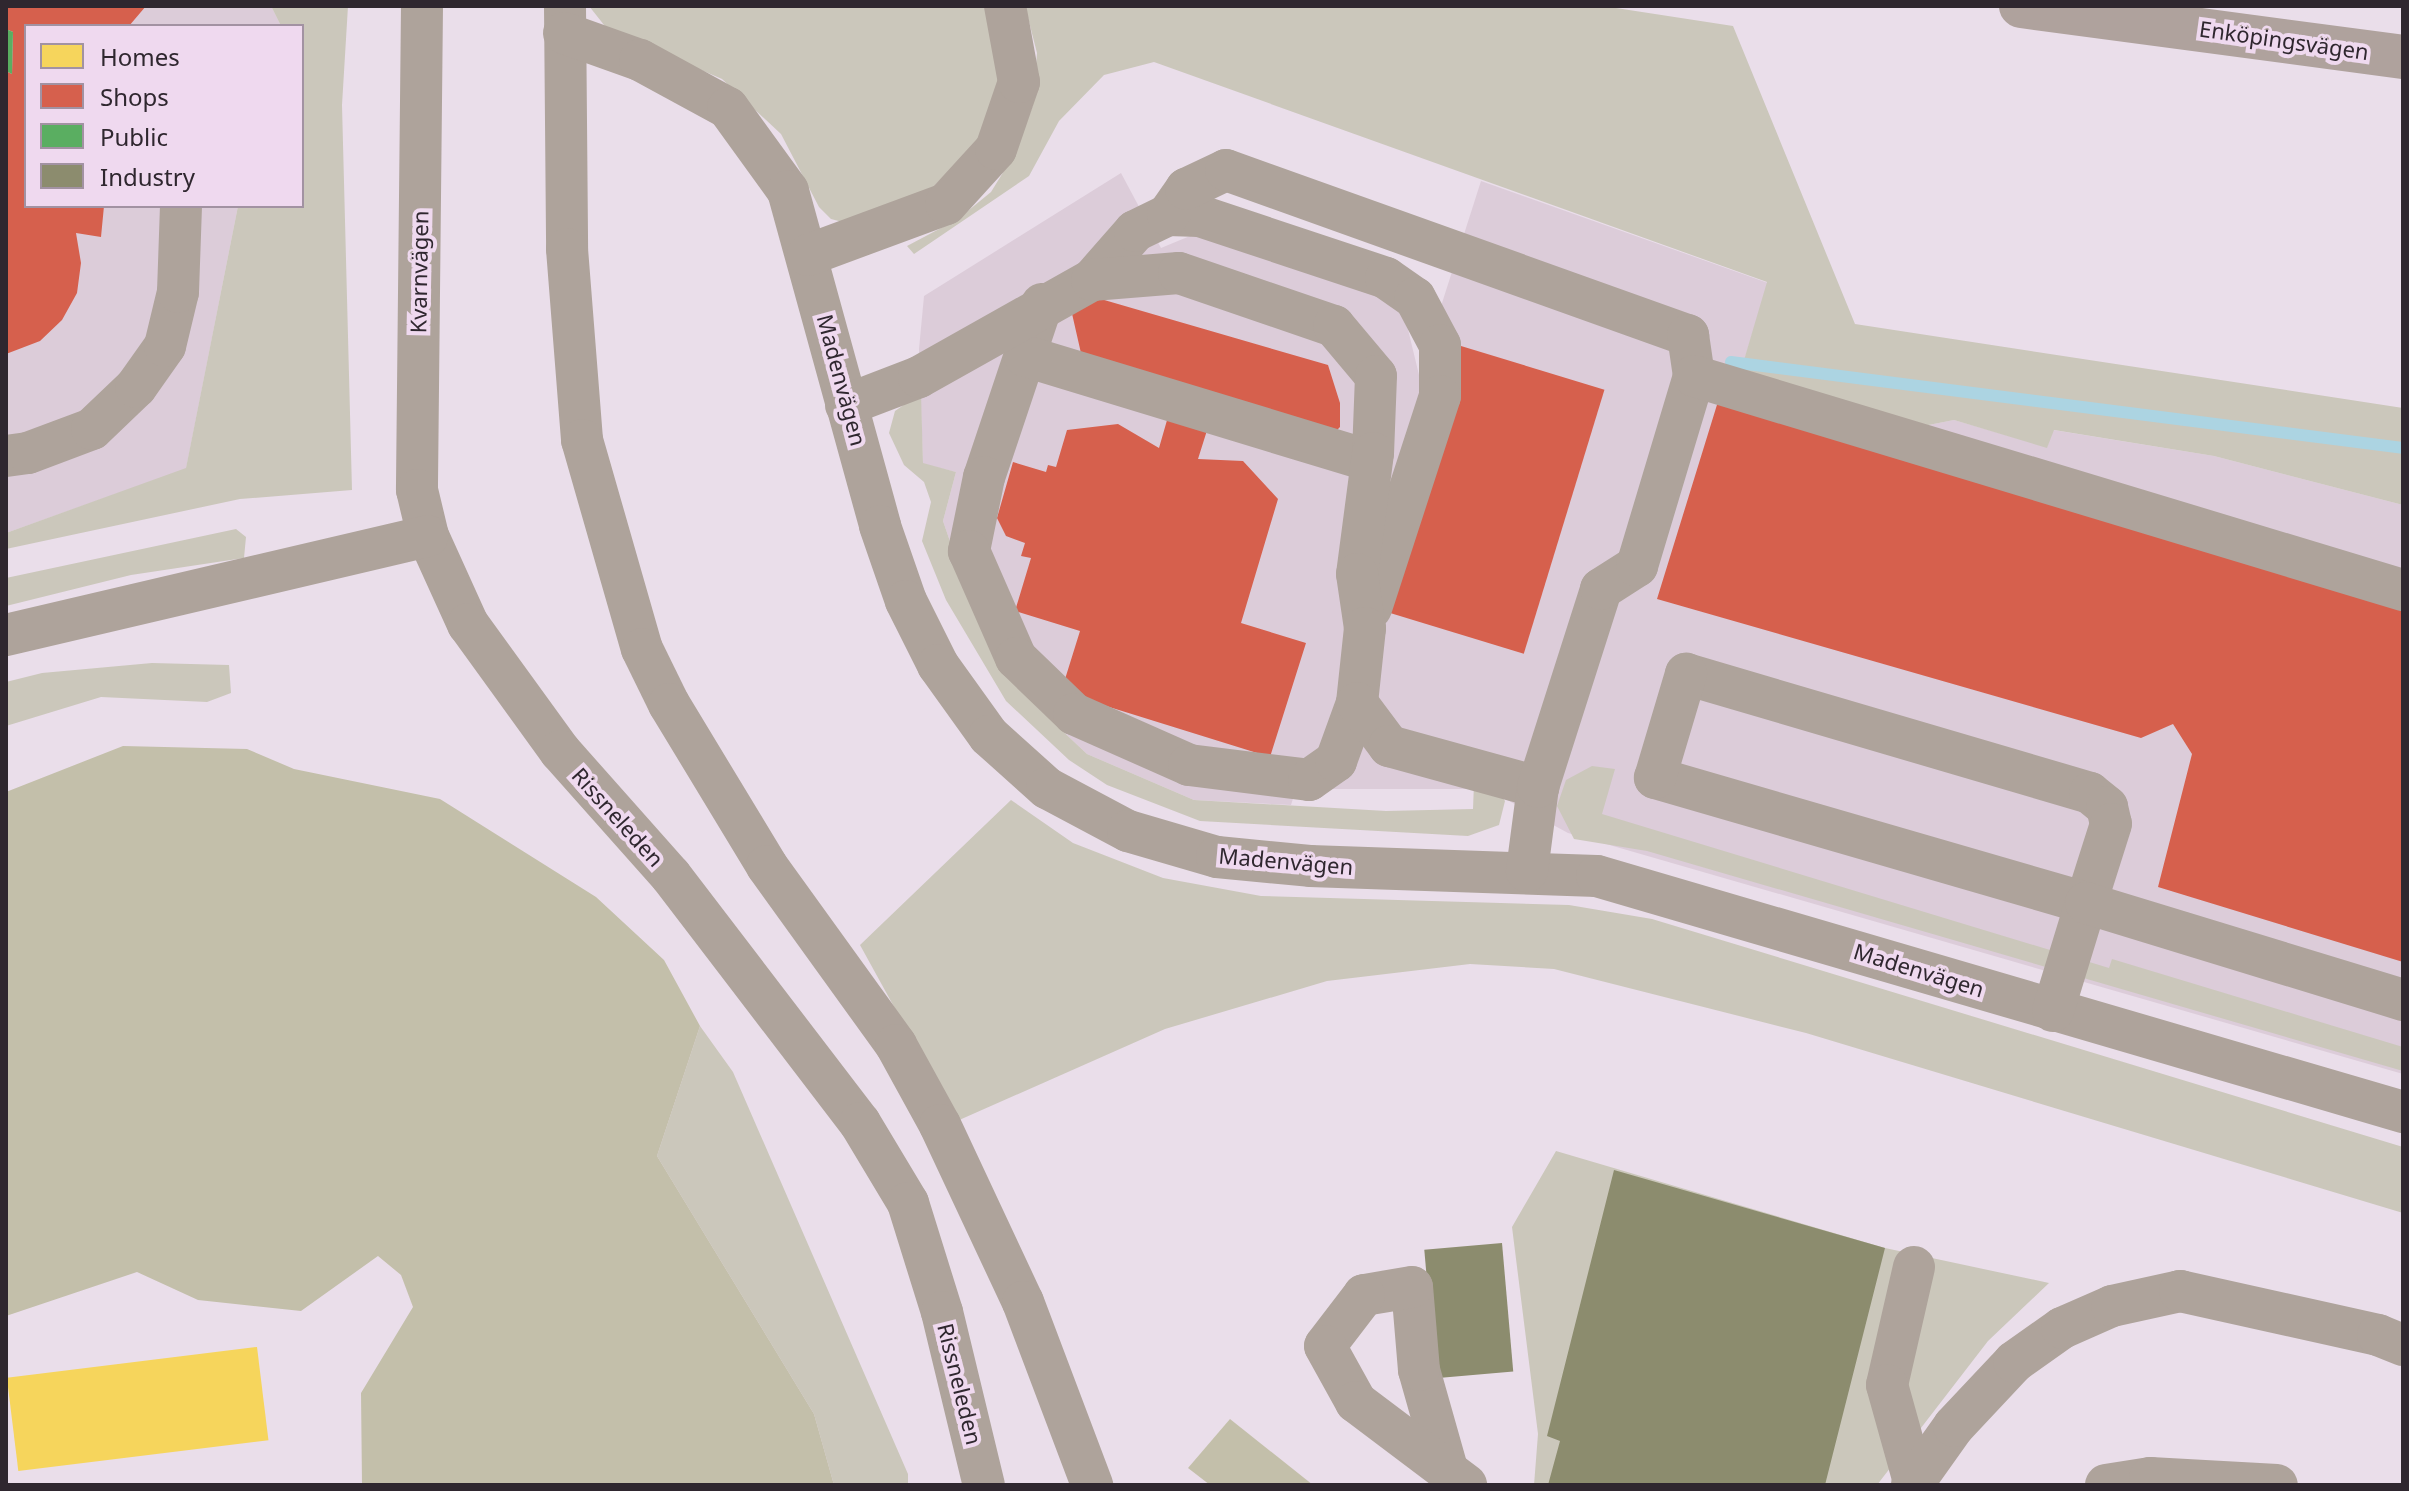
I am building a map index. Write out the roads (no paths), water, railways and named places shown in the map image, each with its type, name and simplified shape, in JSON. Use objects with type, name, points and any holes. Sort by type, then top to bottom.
[{"type":"main road","name":"Enköpingsvägen","points":[[2021,6],[2403,57]]},
{"type":"street","name":"Kvarnvägen","points":[[422,6],[417,490],[428,536]]},
{"type":"street","points":[[808,255],[946,204],[996,149],[1019,82],[1005,6]]},
{"type":"street","points":[[565,20],[567,249],[582,440],[649,663],[767,866],[896,1045],[940,1125],[1023,1302],[1092,1485]]},
{"type":"street","name":"Madenvägen","points":[[565,20],[728,108],[788,191],[808,255],[846,405],[906,601],[938,665],[989,736],[1047,788],[1128,831],[1217,857],[1310,866],[1527,871],[1597,876],[1669,893],[2053,1011],[2403,1112]]},
{"type":"street","points":[[1168,215],[1186,189],[1226,170],[1688,335],[1694,376],[1637,566],[1601,589],[1538,787],[1527,871]]},
{"type":"street","points":[[6,456],[28,453],[92,429],[144,377],[165,346],[178,292],[181,208]]},
{"type":"street","points":[[1042,304],[984,477],[969,551],[1016,658],[1074,714],[1189,765],[1309,780],[1336,761],[1357,703],[1365,628],[1440,396],[1440,345],[1415,298],[1386,278],[1200,216],[1168,215],[1135,231],[1092,280]]},
{"type":"street","points":[[846,405],[919,377],[1042,304],[1092,280],[1179,273],[1334,326],[1376,376],[1371,461],[1357,574],[1365,628]]},
{"type":"street","points":[[1025,356],[1371,461]]},
{"type":"street","points":[[1694,376],[2403,590]]},
{"type":"street","points":[[6,635],[428,536]]},
{"type":"street","name":"Rissneleden","points":[[428,536],[468,624],[603,804],[671,876],[860,1123],[908,1203],[942,1312],[984,1485]]},
{"type":"street","points":[[2053,1011],[2086,903],[2111,824],[2107,807],[2090,793],[1686,674],[1655,778],[2086,903],[2403,1000]]},
{"type":"street","points":[[1357,703],[1389,746],[1538,787]]},
{"type":"street","points":[[1913,1484],[1887,1385],[1914,1267]]},
{"type":"street","points":[[1913,1484],[1954,1426],[2014,1362],[2062,1328],[2112,1306],[2180,1291],[2378,1335],[2403,1345]]},
{"type":"street","points":[[2106,1485],[2150,1478],[2277,1485]]},
{"type":"waterway","points":[[1731,362],[2403,448]]}]
